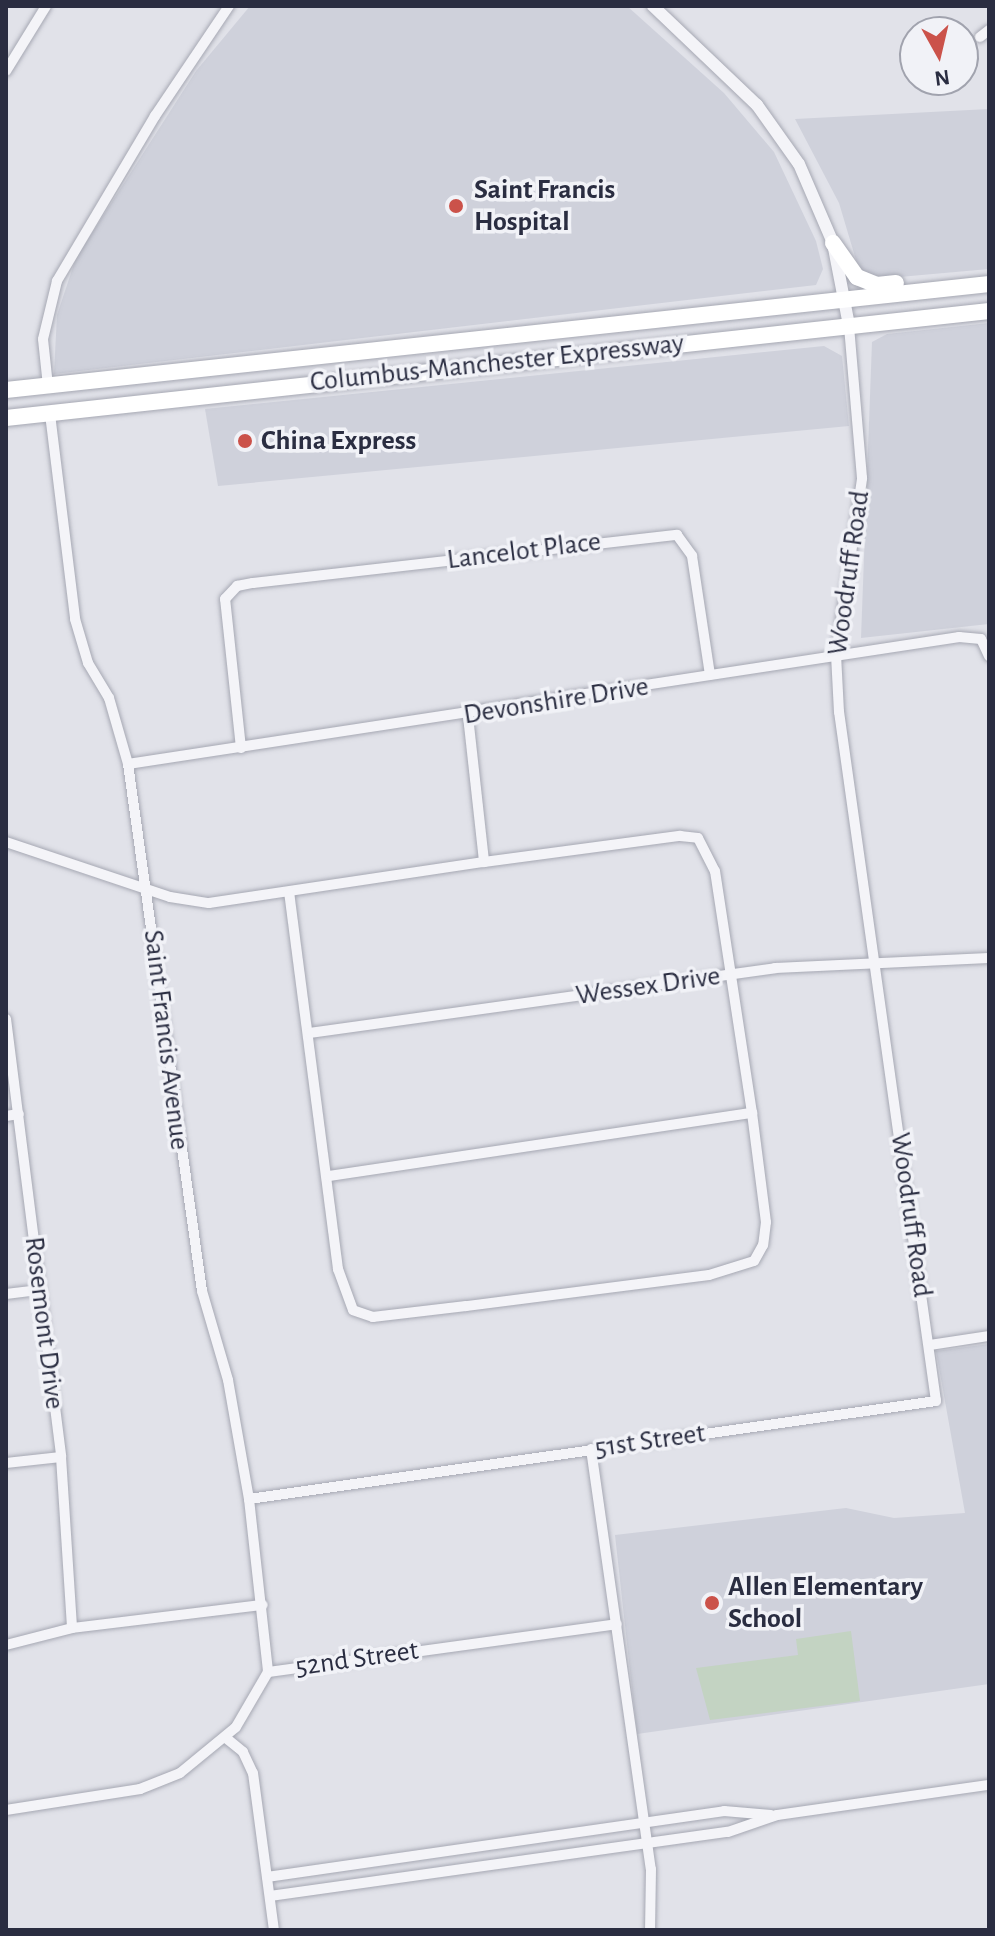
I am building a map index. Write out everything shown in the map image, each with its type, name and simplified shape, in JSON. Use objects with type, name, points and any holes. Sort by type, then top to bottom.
[{"type":"main road","points":[[833,243],[865,282],[922,281],[939,289]]},
{"type":"main road","name":"Columbus-Manchester Expressway","points":[[6,390],[989,284]]},
{"type":"main road","name":"Columbus-Manchester Expressway","points":[[6,418],[989,311]]},
{"type":"main road","points":[[443,369],[460,361],[533,349],[542,331]]},
{"type":"street","points":[[6,71],[46,6]]},
{"type":"street","points":[[48,386],[43,339],[57,281],[155,116],[229,6]]},
{"type":"street","name":"Woodruff Road","points":[[653,6],[757,105],[799,164],[833,243],[849,325],[862,478],[836,655],[873,963],[930,1345]]},
{"type":"street","name":"Saint Francis Avenue","points":[[50,414],[75,619],[88,663],[109,698],[128,764],[202,1291],[228,1380],[249,1499],[268,1672]]},
{"type":"street","name":"Lancelot Place","points":[[241,748],[226,592],[253,583],[677,535],[692,556],[710,675]]},
{"type":"street","name":"Devonshire Drive","points":[[128,764],[468,716],[959,637],[981,639],[989,656]]},
{"type":"street","points":[[468,716],[484,862]]},
{"type":"street","points":[[6,842],[170,897],[209,903],[649,839],[698,838],[709,851],[752,1113],[764,1206],[763,1245],[754,1261],[735,1270],[693,1277],[373,1317],[353,1310],[337,1261],[329,1176],[289,892]]},
{"type":"street","name":"Wessex Drive","points":[[309,1033],[728,974],[989,958]]},
{"type":"street","name":"Rosemont Drive","points":[[6,1019],[61,1457],[72,1628]]},
{"type":"street","points":[[329,1176],[752,1113]]},
{"type":"street","points":[[6,1116],[19,1114]]},
{"type":"street","points":[[6,1294],[40,1290]]},
{"type":"street","points":[[930,1345],[989,1336]]},
{"type":"street","name":"51st Street","points":[[249,1499],[936,1401],[930,1345]]},
{"type":"street","points":[[591,1449],[645,1824],[650,1930]]},
{"type":"street","points":[[6,1463],[61,1457]]},
{"type":"street","points":[[6,1645],[72,1628],[263,1605]]},
{"type":"street","name":"52nd Street","points":[[6,1810],[154,1785],[193,1766],[226,1738],[268,1672],[617,1624]]},
{"type":"street","points":[[226,1738],[243,1752],[253,1773],[274,1930]]},
{"type":"street","points":[[270,1896],[728,1832],[777,1815],[989,1785]]},
{"type":"street","points":[[267,1877],[724,1811],[777,1815]]},
{"type":"shaded area","name":"Saint Francis Hospital","points":[[250,6],[627,6],[724,93],[774,152],[816,241],[823,269],[816,285],[54,374],[57,315],[76,258],[196,71]]},
{"type":"shaded area","points":[[989,109],[989,269],[877,279],[859,270],[839,203],[795,119]]},
{"type":"shaded area","points":[[989,323],[989,624],[861,638],[872,342],[887,334]]},
{"type":"shaded area","points":[[824,346],[842,356],[849,426],[218,486],[205,409]]},
{"type":"shaded area","points":[[989,1344],[989,1684],[637,1734],[615,1535],[846,1508],[894,1518],[965,1513],[936,1351]]},
{"type":"green space","points":[[851,1631],[860,1701],[710,1720],[696,1668],[798,1655],[796,1639]]},
{"type":"place","name":"Saint Francis Hospital","points":[[456,206]]},
{"type":"place","name":"China Express","points":[[245,441]]},
{"type":"place","name":"Allen Elementary School","points":[[712,1603]]}]
